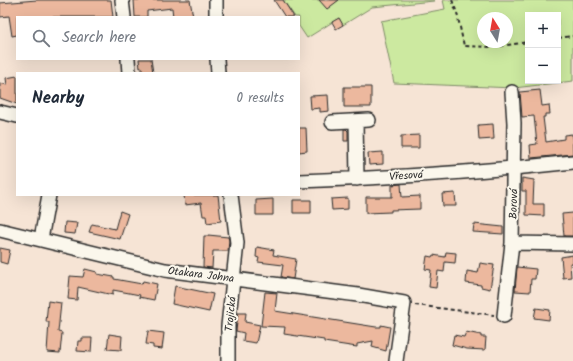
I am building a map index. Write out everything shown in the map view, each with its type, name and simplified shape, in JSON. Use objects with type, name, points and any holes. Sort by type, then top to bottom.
[{"type":"street","points":[[122,0],[124,16]]},
{"type":"street","points":[[216,0],[216,16]]},
{"type":"street","points":[[128,60],[129,72]]},
{"type":"street","points":[[217,60],[218,72]]},
{"type":"street","name":"Borová","points":[[504,316],[512,243],[514,123],[512,92]]},
{"type":"street","points":[[0,112],[16,116]]},
{"type":"street","points":[[332,122],[370,120]]},
{"type":"street","points":[[356,121],[357,179]]},
{"type":"street","name":"Vřesová","points":[[300,181],[357,179],[514,168],[573,162]]},
{"type":"street","points":[[41,239],[49,196]]},
{"type":"street","name":"Trojická","points":[[228,361],[228,326],[237,243],[231,196]]},
{"type":"street","name":"Otakara Johna","points":[[0,230],[165,270],[358,295],[404,303]]},
{"type":"street","points":[[512,243],[573,244]]},
{"type":"street","points":[[396,361],[404,303]]},
{"type":"path","points":[[452,0],[457,13],[464,46],[493,47],[525,42]]},
{"type":"path","points":[[561,38],[573,36]]},
{"type":"path","points":[[404,303],[504,316]]},
{"type":"green space","points":[[283,0],[320,0],[327,9],[337,0],[434,0],[372,7],[343,25],[339,18],[307,38],[300,28],[300,16],[294,16]]},
{"type":"green space","points":[[443,0],[573,0],[573,81],[561,82],[561,12],[525,12],[525,84],[548,84],[514,88],[394,83],[381,21],[445,9]]},
{"type":"building","points":[[37,0],[111,0],[113,16],[16,16],[16,35],[12,36],[9,16],[0,17],[0,3]]},
{"type":"building","points":[[134,0],[190,0],[193,16],[173,16],[172,8],[147,11],[147,16],[135,16]]},
{"type":"building","points":[[274,0],[283,0],[293,16],[284,16]]},
{"type":"building","points":[[319,0],[339,0],[327,9]]},
{"type":"building","points":[[339,18],[343,25],[336,29],[332,22]]},
{"type":"building","points":[[139,60],[151,60],[153,72],[142,72],[142,67],[140,68]]},
{"type":"building","points":[[16,76],[16,104],[0,98],[0,83],[7,85],[6,78]]},
{"type":"building","points":[[344,87],[371,87],[371,107],[344,107]]},
{"type":"building","points":[[540,90],[542,106],[549,105],[550,114],[545,114],[545,117],[543,117],[546,142],[564,139],[564,135],[572,134],[573,154],[531,158],[530,145],[537,144],[534,116],[522,117],[520,92]]},
{"type":"building","points":[[328,95],[329,111],[320,112],[320,108],[311,109],[310,96]]},
{"type":"building","points":[[493,124],[494,139],[479,140],[478,125]]},
{"type":"building","points":[[300,128],[306,128],[307,151],[300,152]]},
{"type":"building","points":[[344,129],[348,131],[348,141],[344,141]]},
{"type":"building","points":[[419,135],[419,148],[401,148],[401,136]]},
{"type":"building","points":[[383,152],[383,164],[369,165],[368,153]]},
{"type":"building","points":[[522,178],[534,180],[533,204],[544,204],[544,216],[526,215],[526,191],[522,191]]},
{"type":"building","points":[[401,184],[402,197],[420,196],[420,209],[366,213],[366,197],[392,197],[392,185]]},
{"type":"building","points":[[455,193],[456,206],[443,206],[442,194]]},
{"type":"building","points":[[184,196],[218,196],[221,221],[207,223],[206,216],[203,216],[201,203],[185,205]]},
{"type":"building","points":[[348,198],[348,209],[332,210],[331,199]]},
{"type":"building","points":[[273,199],[273,215],[256,215],[256,200]]},
{"type":"building","points":[[293,200],[311,200],[311,213],[293,213]]},
{"type":"building","points":[[120,211],[128,214],[120,239],[89,232],[92,224],[115,229]]},
{"type":"building","points":[[573,213],[573,236],[564,236],[562,214]]},
{"type":"building","points":[[65,222],[77,223],[75,234],[64,233]]},
{"type":"building","points":[[474,224],[503,227],[503,234],[473,232]]},
{"type":"building","points":[[204,236],[228,237],[229,240],[228,251],[213,251],[212,268],[203,267]]},
{"type":"building","points":[[257,247],[274,250],[273,255],[296,259],[293,279],[281,277],[283,265],[258,262],[259,258],[256,257]]},
{"type":"building","points":[[0,248],[10,250],[7,264],[0,262]]},
{"type":"building","points":[[446,252],[456,253],[455,263],[445,262],[444,272],[438,271],[436,288],[429,287],[431,270],[425,269],[427,256],[432,257],[433,255],[445,257]]},
{"type":"building","points":[[573,255],[573,263],[570,263],[571,277],[563,278],[561,257]]},
{"type":"building","points":[[480,263],[494,265],[490,289],[481,287],[481,285],[466,283],[467,271],[478,273]]},
{"type":"building","points":[[517,267],[536,269],[535,279],[531,279],[530,292],[515,291]]},
{"type":"building","points":[[85,269],[97,272],[97,274],[114,277],[114,279],[142,284],[143,281],[157,284],[154,300],[139,297],[140,295],[113,290],[113,295],[78,287],[77,300],[68,299],[70,276],[83,277]]},
{"type":"building","points":[[175,286],[213,294],[209,312],[172,304]]},
{"type":"building","points":[[265,292],[277,293],[275,311],[376,327],[381,327],[381,325],[390,327],[386,351],[372,347],[373,341],[357,344],[357,347],[284,334],[285,327],[261,326]]},
{"type":"building","points":[[48,301],[61,303],[58,332],[62,333],[60,353],[47,352],[49,322],[46,322]]},
{"type":"building","points":[[536,308],[550,310],[549,320],[534,318]]},
{"type":"building","points":[[238,313],[246,313],[245,322],[260,325],[256,343],[243,341],[244,333],[236,331]]},
{"type":"building","points":[[148,331],[164,333],[162,349],[153,348],[153,345],[146,344]]},
{"type":"building","points":[[466,332],[481,335],[481,337],[486,337],[485,350],[467,349],[452,345],[454,335],[464,337]]},
{"type":"building","points":[[109,334],[122,336],[121,350],[107,349]]},
{"type":"building","points":[[82,338],[92,338],[91,352],[77,351],[78,341],[82,341]]}]
